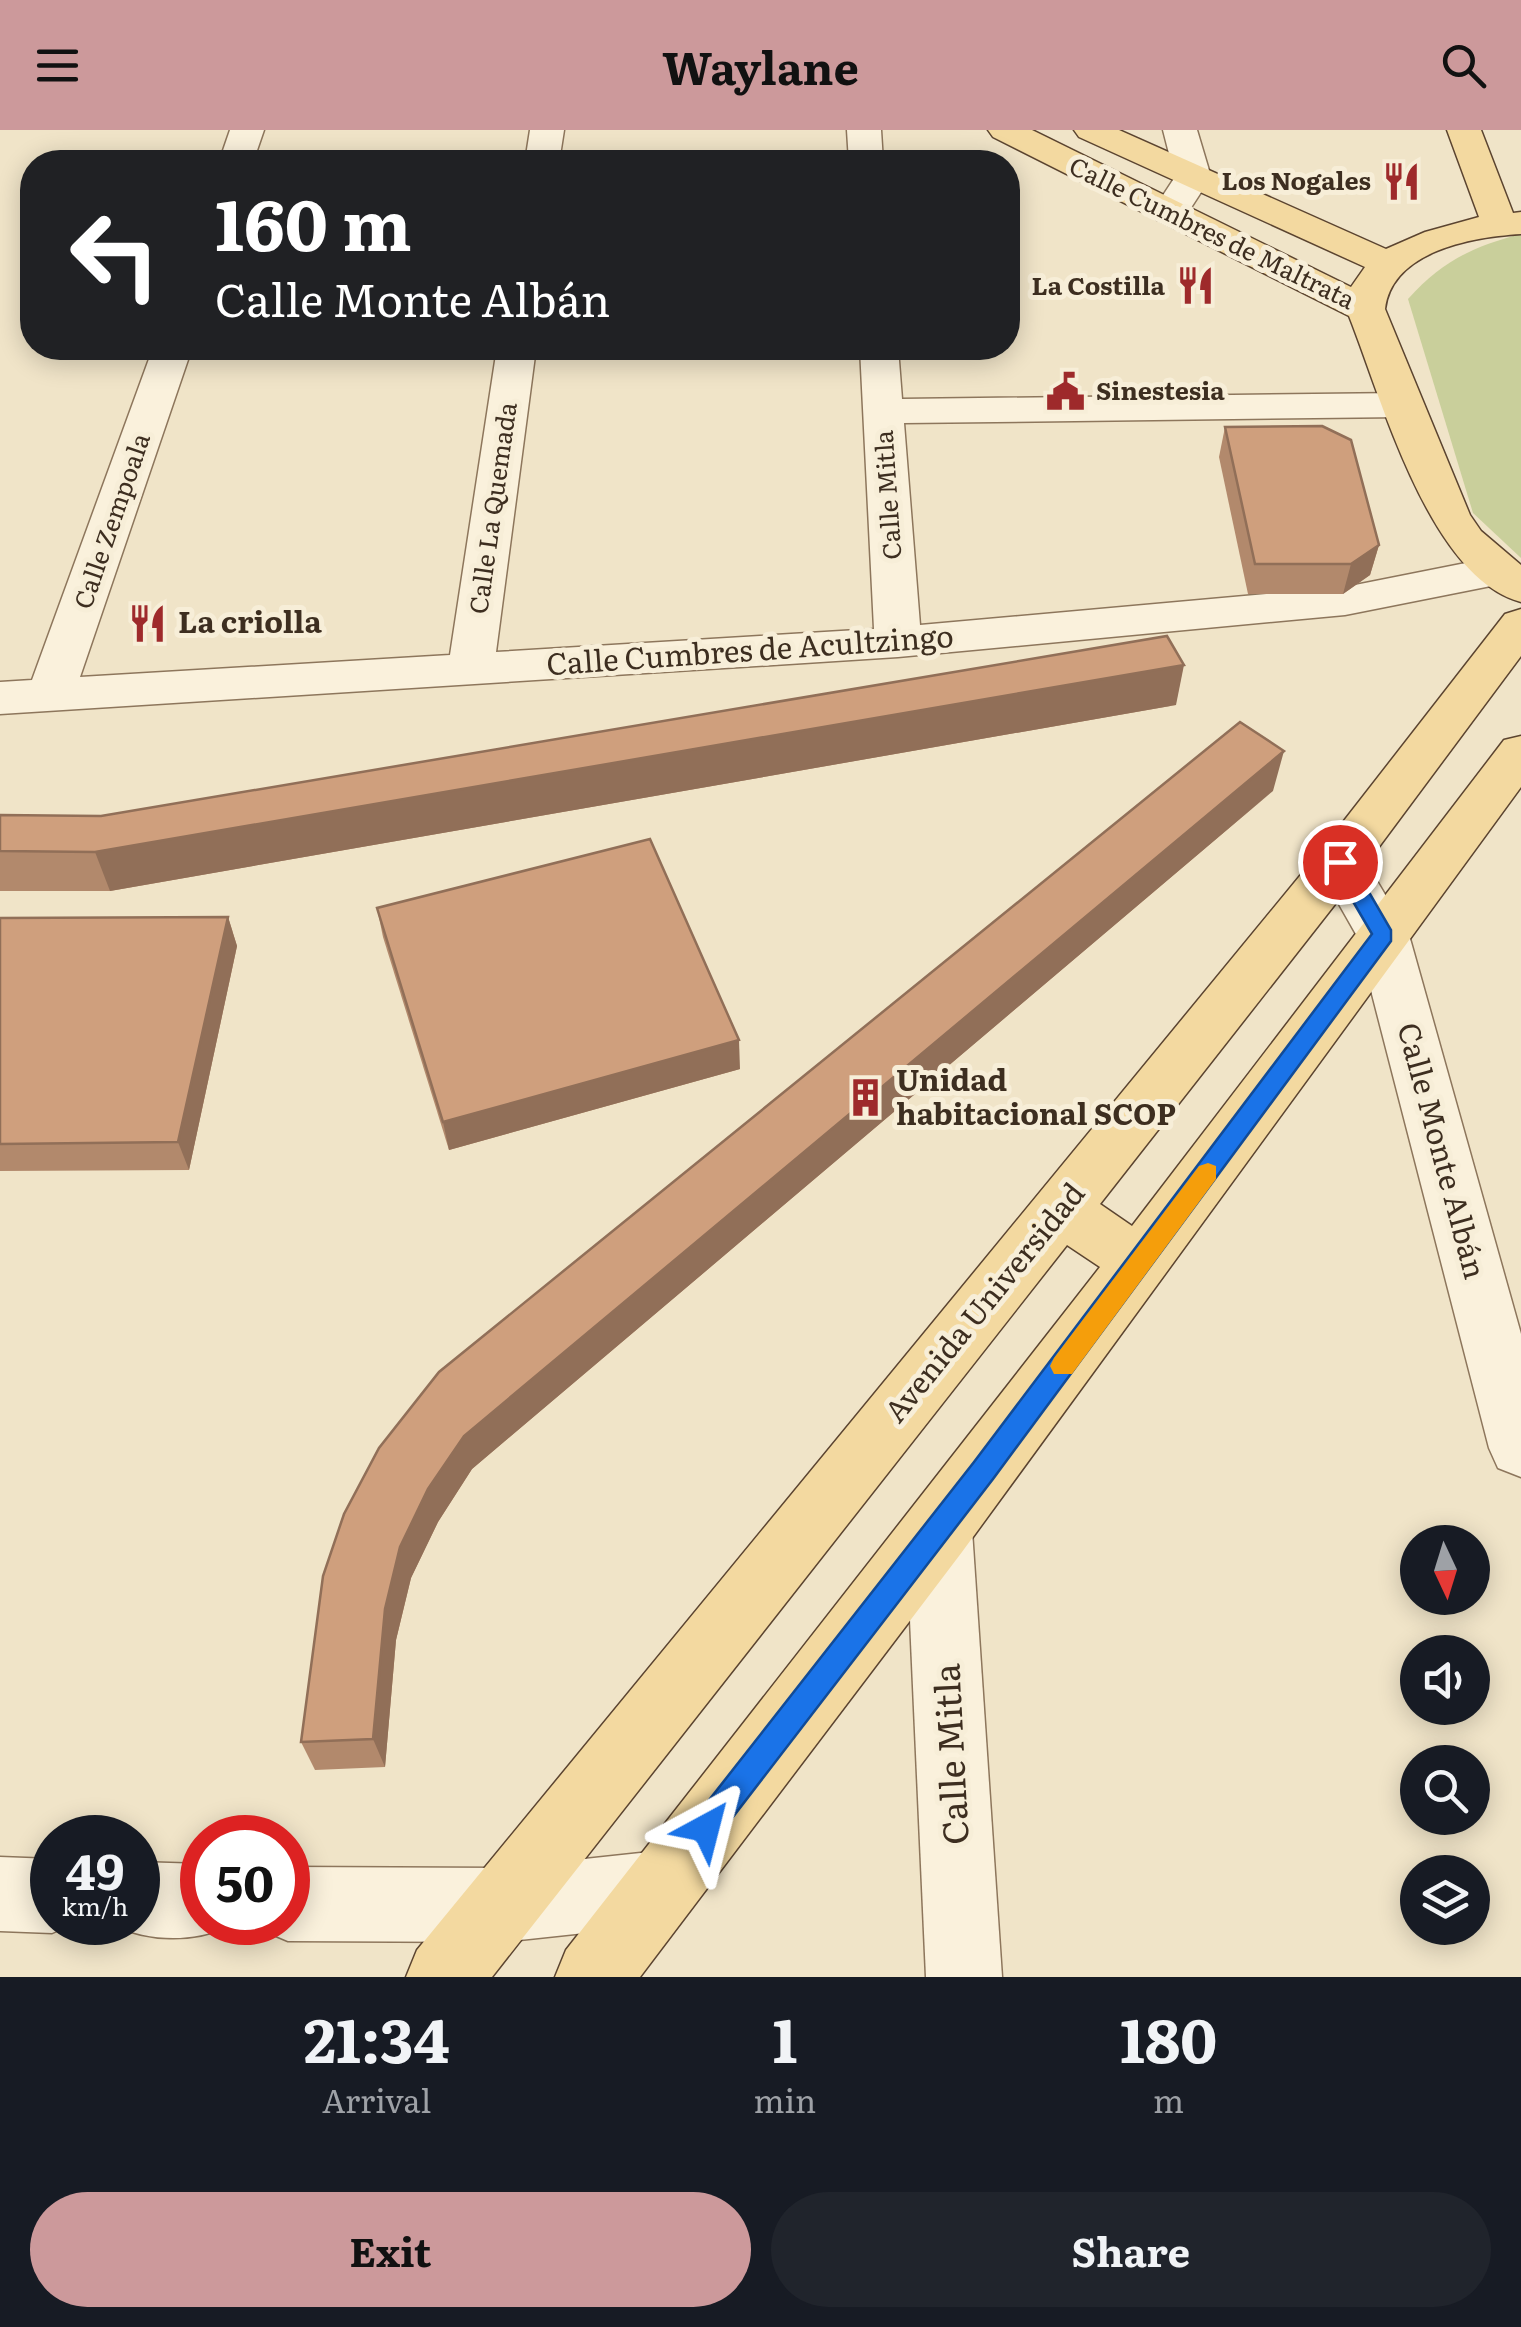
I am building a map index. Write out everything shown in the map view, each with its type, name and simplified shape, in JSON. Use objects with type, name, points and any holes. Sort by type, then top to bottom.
[{"type":"main road","name":"Calle Cumbres de Maltrata","points":[[1005,130],[1366,309]]},
{"type":"main road","name":"Calle Cumbres de Maltrata","points":[[1091,130],[1388,264]]},
{"type":"main road","points":[[1464,130],[1510,223],[1458,232],[1388,264],[1371,284],[1366,309],[1449,516],[1465,540],[1508,580]]},
{"type":"main road","name":"Avenida Universidad","points":[[444,1977],[1340,862],[1521,624]]},
{"type":"main road","points":[[593,1977],[939,1530],[1521,752]]},
{"type":"main road","points":[[1061,1209],[1141,1263]]},
{"type":"street","points":[[1170,212],[1193,178],[1180,130]]},
{"type":"street","name":"Calle Zempoala","points":[[51,694],[168,360]]},
{"type":"street","name":"Calle La Quemada","points":[[471,670],[514,360]]},
{"type":"street","name":"Calle Mitla","points":[[880,360],[898,642]]},
{"type":"street","points":[[883,411],[1403,405]]},
{"type":"street","name":"Calle Cumbres de Acultzingo","points":[[0,698],[898,642],[1344,600],[1508,580]]},
{"type":"street","name":"Calle Monte Albán","points":[[1340,862],[1383,935],[1521,1448]]},
{"type":"street","name":"Calle Mitla","points":[[939,1530],[964,1977]]},
{"type":"street","points":[[310,1904],[502,1905],[659,1888]]},
{"type":"street","points":[[0,1894],[30,1895]]},
{"type":"green space","points":[[1521,234],[1521,558],[1473,513],[1408,299],[1459,257]]},
{"type":"building","points":[[1322,426],[1351,440],[1379,545],[1351,564],[1255,564],[1225,427]]},
{"type":"building","points":[[1167,636],[1184,665],[95,852],[0,851],[0,815],[101,816]]},
{"type":"building","points":[[1240,722],[1284,751],[464,1436],[428,1489],[400,1547],[385,1609],[373,1739],[301,1742],[323,1576],[344,1514],[379,1448],[439,1372]]},
{"type":"building","points":[[650,839],[739,1040],[443,1122],[377,908]]},
{"type":"building","points":[[228,917],[178,1142],[0,1144],[0,918]]},
{"type":"slow traffic","points":[[1063,1366],[1208,1172]]},
{"type":"place","name":"Los Nogales","points":[[1401,181]]},
{"type":"place","name":"La Costilla","points":[[1195,286]]},
{"type":"place","name":"Sinestesia","points":[[1066,391]]},
{"type":"place","name":"La criolla","points":[[148,623]]},
{"type":"place","name":"Unidad habitacional SCOP","points":[[866,1098]]},
{"type":"route","points":[[706,1828],[984,1471],[1383,935],[1340,862]]}]
